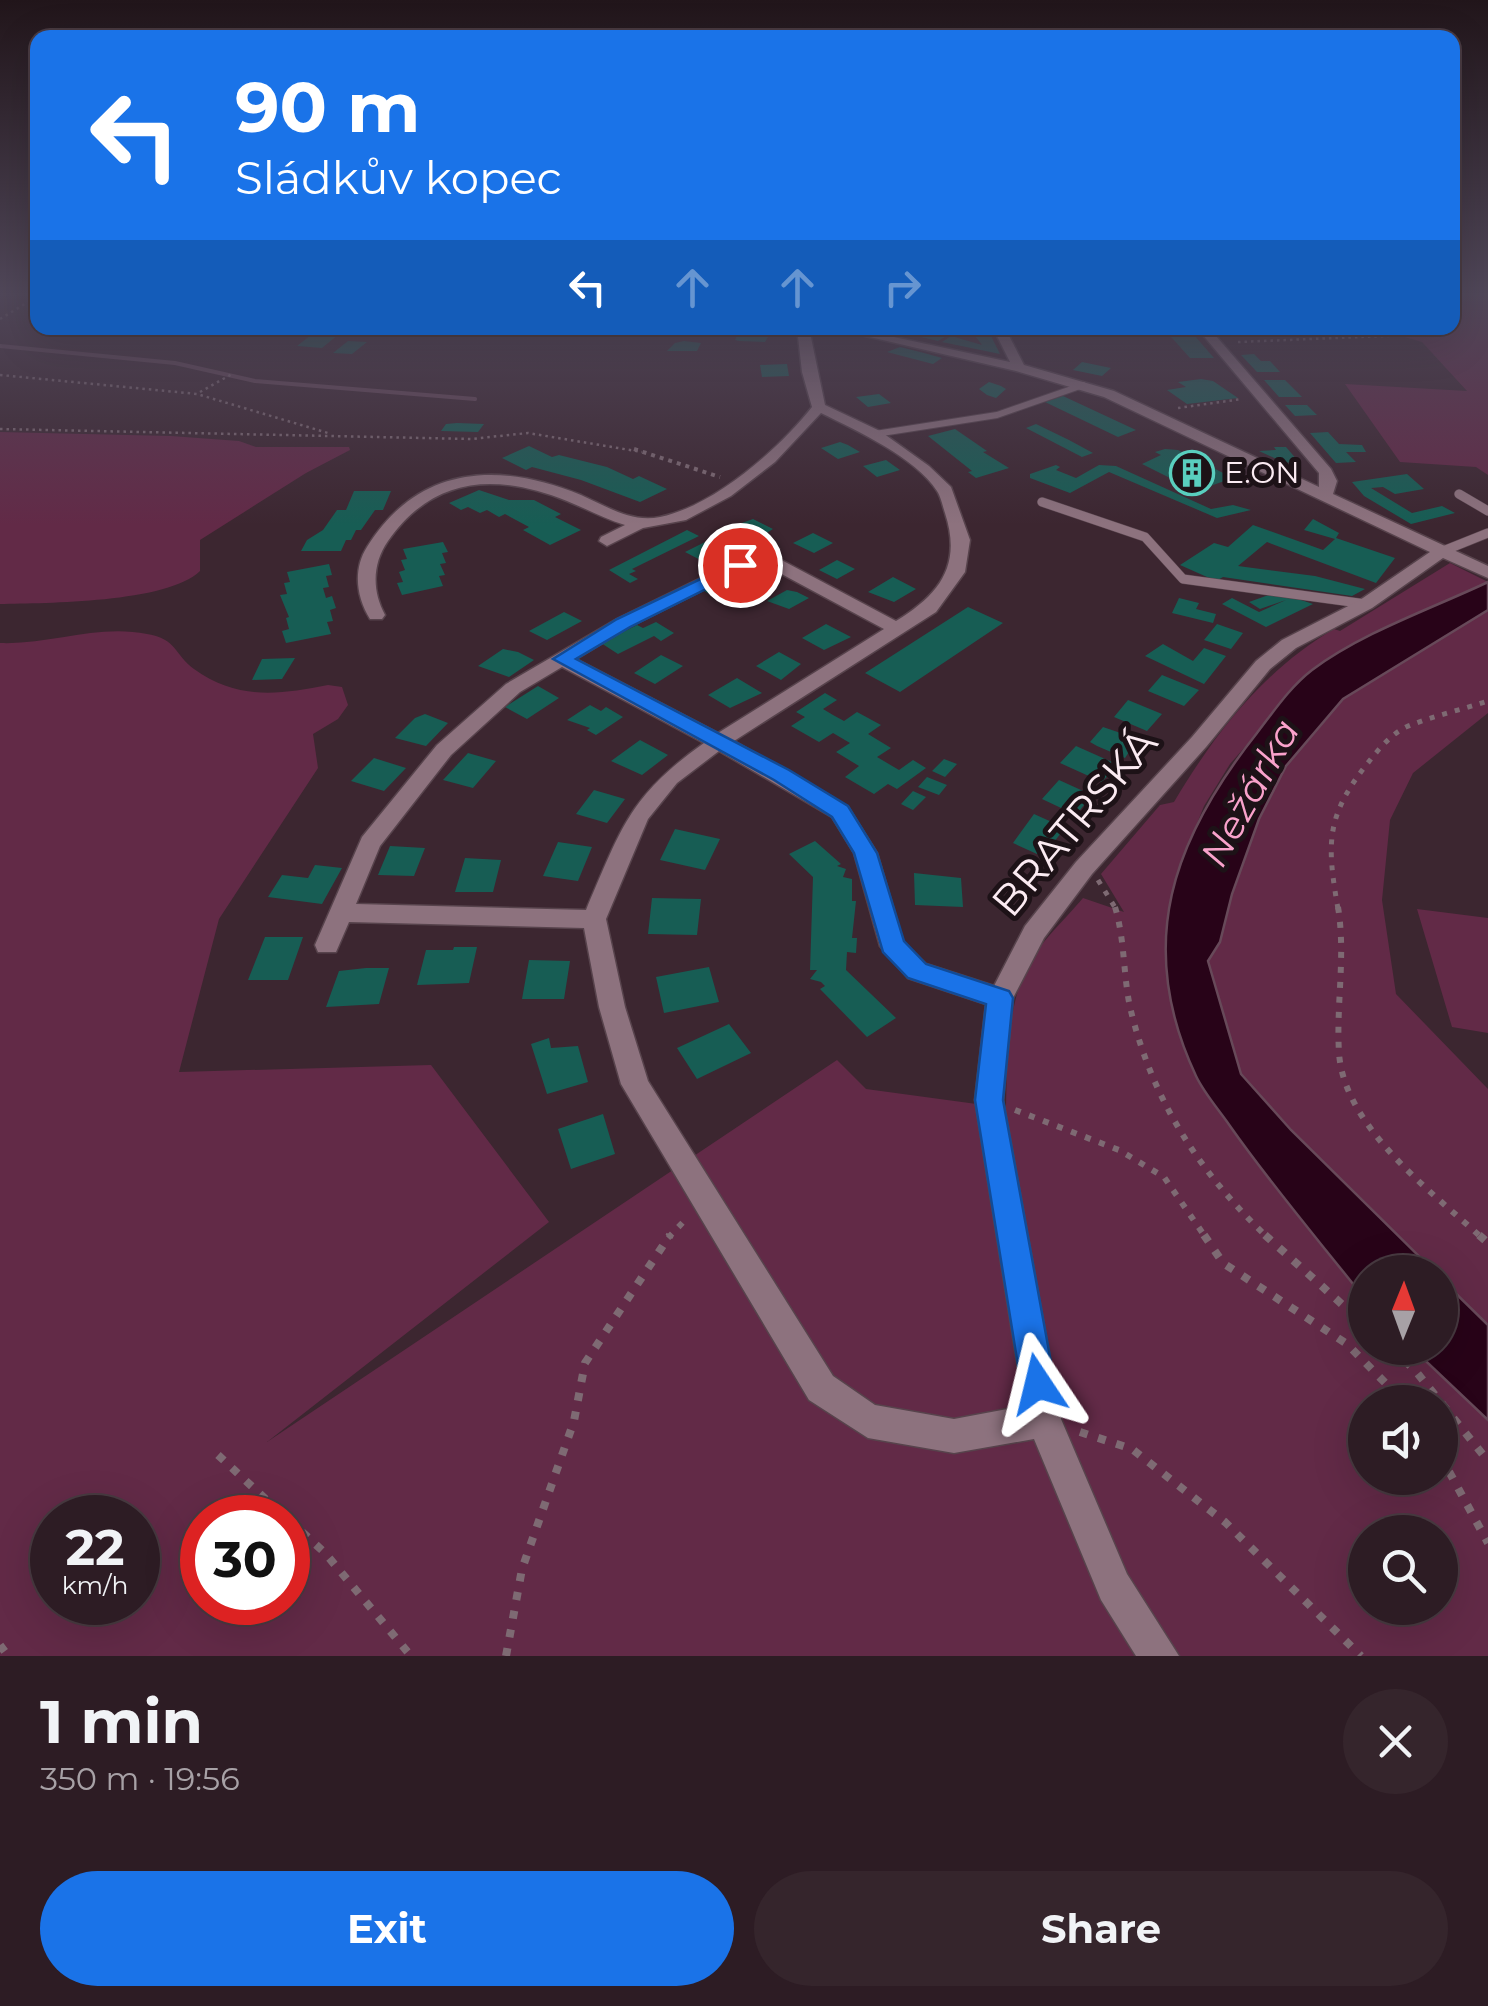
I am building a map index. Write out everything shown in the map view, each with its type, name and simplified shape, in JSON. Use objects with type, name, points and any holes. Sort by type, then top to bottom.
[{"type":"street","points":[[809,370],[820,407],[875,434],[924,469],[945,490],[962,540],[956,572],[930,608],[668,778],[638,816],[594,919],[612,1006],[635,1084],[821,1388],[868,1421],[954,1436],[1044,1420]]},
{"type":"street","points":[[1028,370],[1083,385],[1148,412],[1488,573]]},
{"type":"street","points":[[1239,370],[1326,472],[1329,481],[1325,494]]},
{"type":"street","points":[[376,615],[367,586],[371,554],[422,496],[445,483],[478,478],[508,481],[562,494],[622,520],[640,523],[674,518],[738,483],[780,451],[808,425],[820,407]]},
{"type":"street","points":[[607,541],[640,523]]},
{"type":"street","points":[[327,945],[370,843],[444,750],[513,688],[624,623],[765,552],[895,628]]},
{"type":"street","name":"BRATRSKÁ","points":[[1159,1656],[1114,1587],[1044,1420],[989,1100],[1000,998],[1034,934],[1084,868],[1263,665],[1290,644],[1448,554]]},
{"type":"street","points":[[562,659],[782,775],[840,812],[866,853],[892,946],[917,971],[1000,998]]},
{"type":"street","points":[[340,914],[594,919]]},
{"type":"lane","points":[[875,434],[997,414],[1083,385]]},
{"type":"lane","points":[[1458,494],[1488,512]]},
{"type":"lane","points":[[1042,502],[1145,537],[1183,579],[1366,604]]},
{"type":"lane","points":[[1448,554],[1488,533]]},
{"type":"path","points":[[197,394],[232,374]]},
{"type":"path","points":[[0,376],[197,394],[336,435]]},
{"type":"path","points":[[1148,412],[1249,398]]},
{"type":"path","points":[[0,430],[472,439],[528,433],[642,450],[738,483]]},
{"type":"path","points":[[1488,701],[1404,728],[1380,746],[1334,814],[1331,867],[1344,944],[1339,1055],[1351,1098],[1395,1158],[1488,1243]]},
{"type":"path","points":[[1084,868],[1107,888],[1119,928],[1130,1009],[1176,1131],[1218,1184],[1348,1309]]},
{"type":"path","points":[[989,1100],[1119,1150],[1164,1176],[1223,1263],[1346,1344],[1387,1385]]},
{"type":"path","points":[[506,1656],[522,1568],[574,1421],[585,1363],[669,1236],[707,1198]]},
{"type":"path","points":[[1409,1365],[1488,1461]]},
{"type":"path","points":[[1044,1420],[1132,1450],[1225,1522],[1362,1656]]},
{"type":"path","points":[[218,1455],[262,1495]]},
{"type":"path","points":[[1458,1487],[1488,1543]]},
{"type":"path","points":[[310,1539],[411,1656]]},
{"type":"path","points":[[0,1644],[8,1656]]},
{"type":"shaded area","points":[[1448,370],[1488,370],[1488,475],[1476,467],[1400,462],[1345,384],[1467,391]]},
{"type":"shaded area","points":[[0,432],[171,436],[239,441],[256,447],[350,450],[200,540],[200,571],[184,582],[105,599],[0,604]]},
{"type":"shaded area","points":[[1450,563],[1488,582],[1345,650],[1311,671],[1230,764],[1204,806],[1190,841],[1220,942],[1232,894],[1259,819],[1286,766],[1343,699],[1488,610],[1488,713],[1413,773],[1390,820],[1382,900],[1396,994],[1488,1089],[1488,1656],[0,1656],[0,643],[110,631],[147,634],[164,639],[194,669],[226,686],[275,693],[328,685],[342,687],[348,705],[338,719],[313,734],[318,768],[219,919],[179,1072],[431,1065],[549,1222],[267,1442],[837,1060],[866,1089],[1006,1108],[1013,1010],[1033,956],[1083,898],[1124,912],[1101,874],[1160,805],[1174,802],[1243,705],[1285,664],[1334,629],[1340,631]]},
{"type":"shaded area","points":[[1417,909],[1488,918],[1488,1033],[1452,1027]]},
{"type":"water","name":"Nežárka","points":[[1488,582],[1488,610],[1343,699],[1286,766],[1259,819],[1232,894],[1220,942],[1208,961],[1241,1074],[1291,1130],[1418,1255],[1348,1255],[1348,1278],[1262,1170],[1196,1076],[1177,1028],[1168,982],[1166,937],[1184,853],[1228,773],[1276,708],[1312,670],[1398,622]]},
{"type":"water","points":[[1458,1296],[1488,1325],[1488,1420],[1458,1392],[1458,1385],[1451,1385],[1430,1365],[1458,1365]]},
{"type":"building","points":[[761,370],[788,370],[789,376],[762,377]]},
{"type":"building","points":[[1074,370],[1108,370],[1102,376]]},
{"type":"building","points":[[1264,380],[1285,380],[1302,397],[1279,397]]},
{"type":"building","points":[[1213,381],[1238,398],[1187,404],[1167,390],[1186,387],[1178,382]]},
{"type":"building","points":[[989,382],[1006,389],[996,398],[987,395],[979,389]]},
{"type":"building","points":[[879,394],[891,403],[868,407],[856,397]]},
{"type":"building","points":[[1063,396],[1136,430],[1118,437],[1045,402]]},
{"type":"building","points":[[1285,405],[1307,405],[1317,415],[1295,416]]},
{"type":"building","points":[[446,424],[484,424],[478,432],[441,431]]},
{"type":"building","points":[[1036,424],[1093,453],[1082,457],[1026,428]]},
{"type":"building","points":[[955,429],[1009,468],[976,478],[928,436]]},
{"type":"building","points":[[1328,432],[1339,444],[1362,445],[1366,452],[1346,452],[1356,462],[1336,463],[1310,433]]},
{"type":"building","points":[[840,442],[860,452],[838,459],[821,448]]},
{"type":"building","points":[[529,446],[552,457],[559,455],[607,467],[633,479],[639,476],[667,489],[640,502],[581,480],[532,467],[526,470],[502,458]]},
{"type":"building","points":[[1274,447],[1286,447],[1298,461],[1285,463],[1259,451],[1276,450]]},
{"type":"building","name":"E.ON","points":[[1165,449],[1178,450],[1233,478],[1196,491],[1142,464]]},
{"type":"building","points":[[886,460],[900,470],[877,477],[863,466]]},
{"type":"building","points":[[1099,465],[1116,466],[1211,509],[1233,505],[1251,510],[1217,518],[1109,472],[1070,493],[1030,478],[1030,474],[1060,467],[1056,470],[1076,478]]},
{"type":"building","points":[[1407,474],[1424,489],[1395,494],[1383,487],[1371,488],[1412,513],[1442,506],[1455,513],[1411,524],[1364,496],[1352,482]]},
{"type":"building","points":[[479,490],[509,500],[534,500],[561,514],[555,517],[581,530],[550,545],[505,514],[499,517],[468,507],[461,510],[449,503]]},
{"type":"building","points":[[354,491],[391,491],[383,510],[375,510],[361,530],[346,540],[341,551],[301,551],[337,510],[346,510]]},
{"type":"building","points":[[753,519],[773,529],[750,543],[727,532],[732,530],[728,528]]},
{"type":"building","points":[[1313,519],[1339,533],[1336,538],[1395,558],[1376,583],[1267,542],[1238,566],[1315,576],[1365,589],[1352,596],[1223,577],[1216,581],[1180,565],[1214,543],[1228,547],[1253,525],[1323,550],[1335,539],[1304,530]]},
{"type":"building","points":[[687,530],[699,536],[632,569],[636,571],[629,574],[638,579],[630,583],[609,570]]},
{"type":"building","points":[[813,533],[833,543],[814,553],[793,543]]},
{"type":"building","points":[[707,541],[732,554],[708,564],[685,552]]},
{"type":"building","points":[[443,542],[448,552],[442,553],[446,563],[440,564],[445,575],[439,576],[443,586],[402,595],[397,583],[403,582],[399,572],[405,570],[401,560],[407,559],[403,549]]},
{"type":"building","points":[[837,560],[855,569],[837,579],[819,570]]},
{"type":"building","points":[[329,564],[329,587],[323,588],[326,598],[332,596],[336,608],[330,610],[333,621],[327,622],[331,634],[286,643],[282,631],[289,629],[289,617],[280,595],[287,594],[287,572]]},
{"type":"building","points":[[893,577],[916,589],[894,602],[868,592]]},
{"type":"building","points":[[730,578],[749,588],[722,601],[704,591]]},
{"type":"building","points":[[787,590],[809,598],[789,609],[767,601]]},
{"type":"building","points":[[1277,592],[1313,604],[1266,627],[1222,604],[1232,598],[1259,612],[1286,600],[1260,609],[1249,602]]},
{"type":"building","points":[[1179,598],[1199,603],[1196,609],[1216,614],[1213,623],[1172,613]]},
{"type":"building","points":[[968,607],[1003,623],[900,692],[865,673]]},
{"type":"building","points":[[564,612],[582,621],[547,640],[529,631]]},
{"type":"building","points":[[656,622],[674,633],[661,641],[654,636],[618,654],[601,643],[637,625],[643,628]]},
{"type":"building","points":[[826,624],[851,637],[824,650],[802,638]]},
{"type":"building","points":[[1217,624],[1243,633],[1231,649],[1204,640]]},
{"type":"building","points":[[1163,644],[1193,661],[1204,648],[1226,656],[1204,684],[1145,656]]},
{"type":"building","points":[[503,649],[534,660],[509,677],[478,666]]},
{"type":"building","points":[[779,652],[801,664],[781,680],[756,666]]},
{"type":"building","points":[[661,655],[683,666],[655,684],[634,673]]},
{"type":"building","points":[[295,658],[282,679],[252,680],[262,659]]},
{"type":"building","points":[[1162,675],[1199,690],[1184,706],[1148,691]]},
{"type":"building","points":[[737,678],[762,693],[730,708],[708,695]]},
{"type":"building","points":[[538,686],[559,698],[527,719],[505,707]]},
{"type":"building","points":[[825,693],[837,700],[823,709],[833,715],[844,721],[857,712],[881,725],[868,734],[891,748],[877,757],[899,770],[913,760],[926,768],[897,789],[888,784],[874,794],[845,777],[859,766],[836,752],[850,743],[833,733],[819,742],[791,726],[805,717],[796,712]]},
{"type":"building","points":[[1128,700],[1162,714],[1147,731],[1114,717]]},
{"type":"building","points":[[590,705],[601,711],[606,707],[623,717],[596,735],[587,730],[590,728],[567,720]]},
{"type":"building","points":[[425,714],[448,723],[426,746],[395,738],[415,718]]},
{"type":"building","points":[[1103,727],[1147,742],[1149,747],[1139,752],[1131,749],[1125,758],[1090,742]]},
{"type":"building","points":[[640,740],[668,755],[642,775],[611,761]]},
{"type":"building","points":[[1076,746],[1112,762],[1109,764],[1115,767],[1102,782],[1060,763]]},
{"type":"building","points":[[468,753],[496,761],[473,788],[443,780]]},
{"type":"building","points":[[374,758],[406,768],[384,791],[351,781]]},
{"type":"building","points":[[944,759],[957,764],[945,777],[932,771]]},
{"type":"building","points":[[927,777],[947,785],[939,795],[918,787]]},
{"type":"building","points":[[1059,780],[1092,795],[1076,815],[1042,799]]},
{"type":"building","points":[[594,790],[625,799],[607,823],[576,814]]},
{"type":"building","points":[[913,791],[926,797],[913,810],[901,804]]},
{"type":"building","points":[[1034,814],[1065,828],[1050,847],[1045,845],[1037,854],[1013,843]]},
{"type":"building","points":[[675,829],[720,839],[705,870],[660,860]]},
{"type":"building","points":[[815,841],[841,864],[837,866],[846,869],[843,877],[852,879],[852,901],[856,901],[852,938],[857,938],[856,953],[847,952],[846,970],[896,1018],[867,1037],[820,989],[825,986],[810,979],[817,970],[810,970],[813,877],[789,854]]},
{"type":"building","points":[[558,842],[592,847],[578,881],[543,876]]},
{"type":"building","points":[[390,846],[425,848],[414,876],[378,875]]},
{"type":"building","points":[[465,858],[501,860],[493,892],[455,892]]},
{"type":"building","points":[[315,865],[342,868],[322,904],[268,897],[282,875],[308,878]]},
{"type":"building","points":[[914,873],[961,878],[963,907],[915,905]]},
{"type":"building","points":[[652,898],[701,899],[697,935],[648,934]]},
{"type":"building","points":[[265,937],[303,937],[288,980],[248,980]]},
{"type":"building","points":[[477,947],[469,983],[417,985],[426,950]]},
{"type":"building","points":[[529,960],[570,961],[564,999],[522,999]]},
{"type":"building","points":[[709,967],[719,1002],[664,1013],[656,977]]},
{"type":"building","points":[[389,968],[379,1004],[326,1007],[339,971]]},
{"type":"building","points":[[729,1024],[751,1053],[697,1079],[677,1048]]},
{"type":"building","points":[[549,1038],[551,1048],[578,1046],[588,1082],[547,1094],[531,1044]]},
{"type":"building","points":[[603,1114],[615,1154],[571,1169],[558,1129]]},
{"type":"waterway","points":[[207,370],[255,381],[475,399]]},
{"type":"place","name":"E.ON","points":[[1192,473]]},
{"type":"route","points":[[740,565],[562,659],[782,775],[840,812],[866,853],[892,946],[917,971],[1000,998],[989,1100],[1038,1384]]}]
